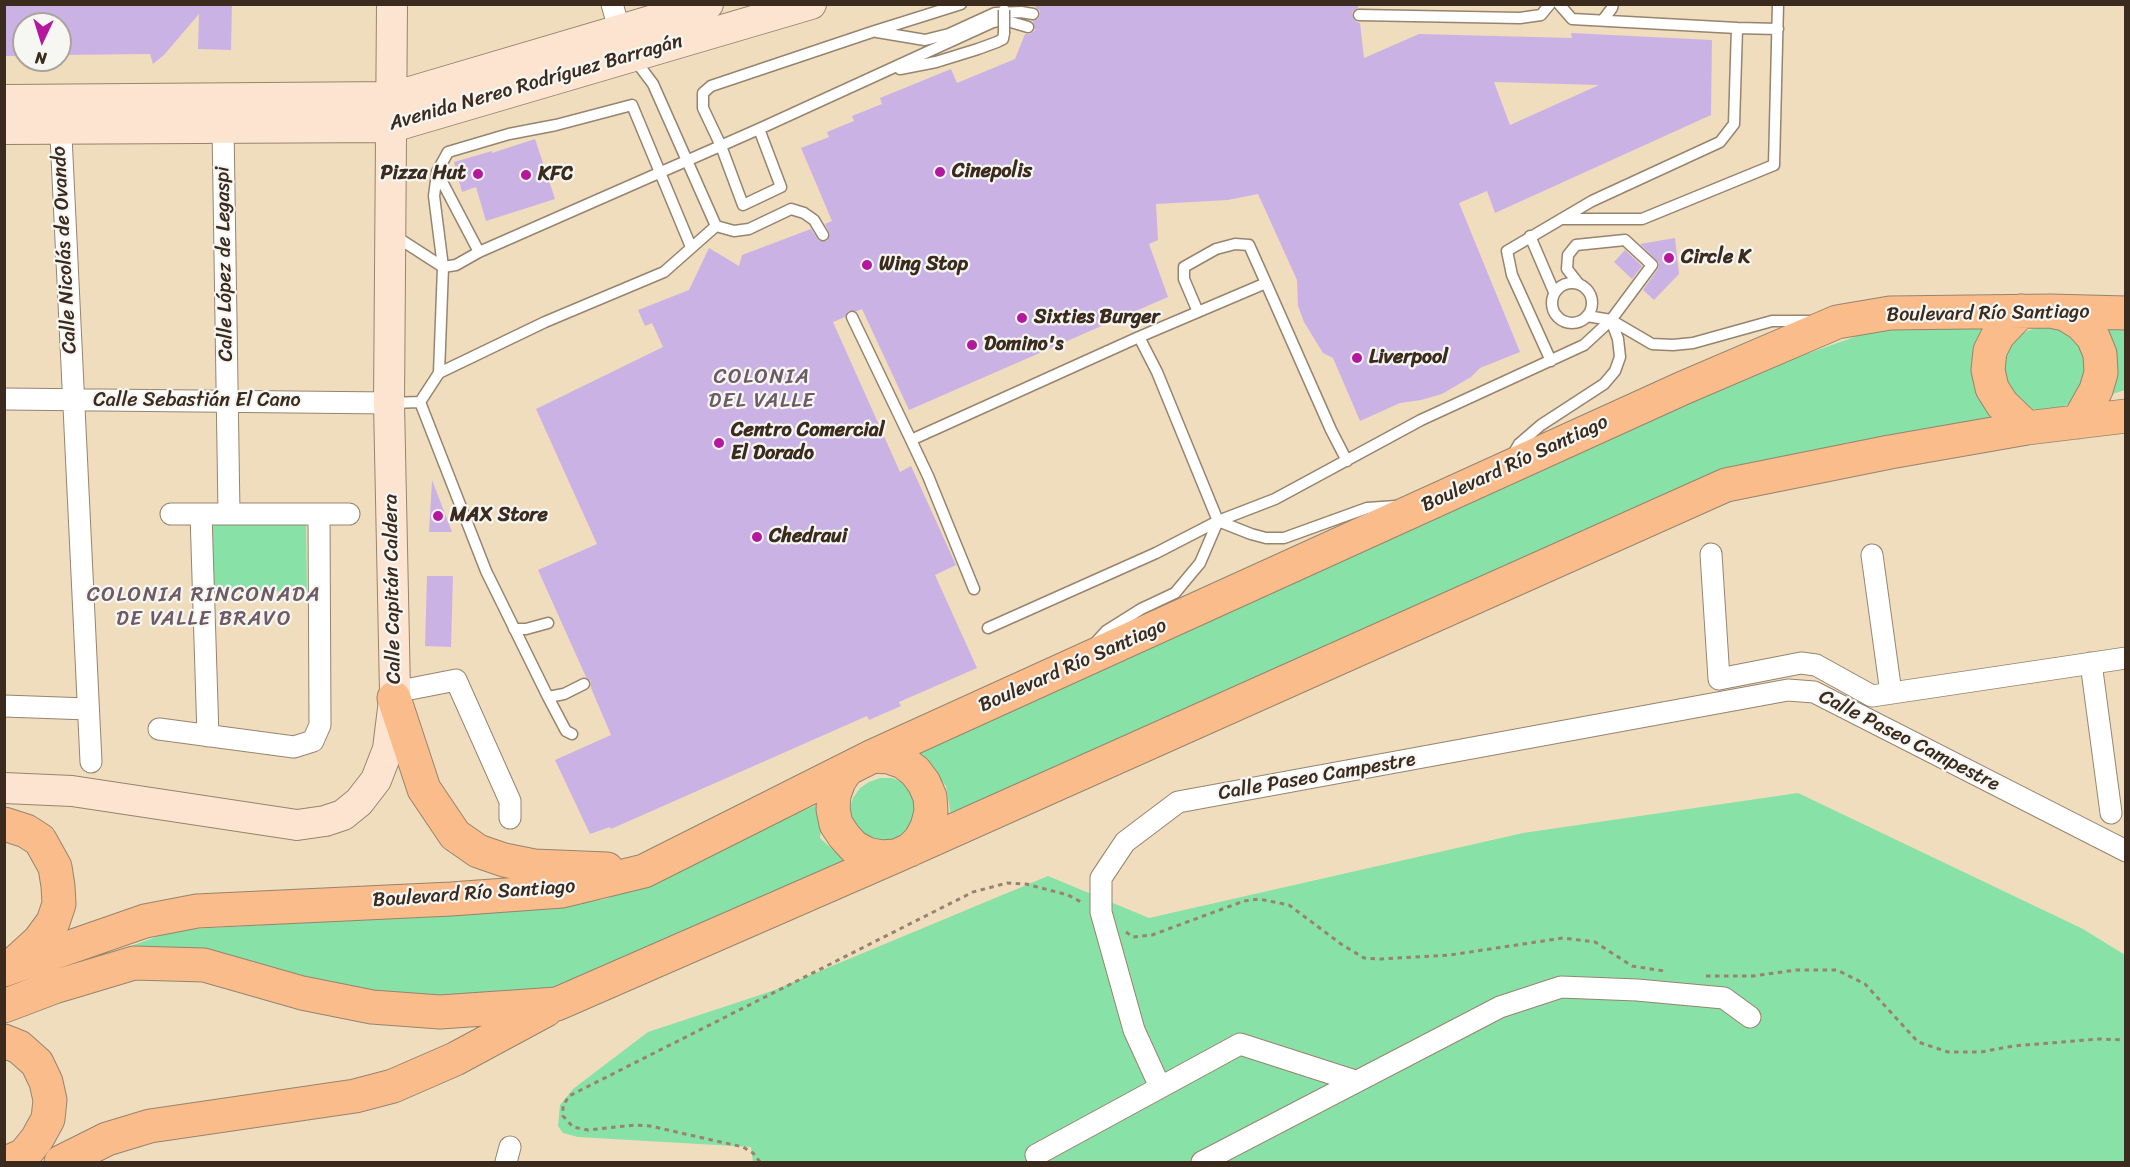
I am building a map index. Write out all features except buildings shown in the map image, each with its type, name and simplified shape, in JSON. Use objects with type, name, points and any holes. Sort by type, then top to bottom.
[{"type":"main road","points":[[2027,428],[2002,404],[1992,388],[1988,370],[1990,351],[1998,335],[2036,311],[2126,292]]},
{"type":"main road","points":[[2036,311],[2065,314],[2081,324],[2093,338],[2100,354],[2101,373],[2096,390],[2078,422]]},
{"type":"main road","name":"Boulevard Río Santiago","points":[[7,969],[145,921],[197,911],[451,899],[562,891],[644,871],[860,762],[1683,388],[1837,322],[1890,313],[2036,311],[2126,313]]},
{"type":"main road","points":[[61,1162],[107,1139],[150,1126],[355,1096],[393,1086],[455,1059],[557,1004],[903,853],[1726,485],[1844,460],[2027,428],[2126,416]]},
{"type":"main road","points":[[395,695],[424,789],[455,835],[478,851],[504,861],[534,866],[644,871]]},
{"type":"main road","points":[[889,757],[903,762],[915,771],[927,790],[931,812],[927,827],[920,840],[903,853],[881,857],[867,854],[854,847],[836,824],[833,809],[834,795],[839,781],[860,762],[889,757]]},
{"type":"main road","points":[[4,824],[26,831],[40,840],[55,867],[59,904],[53,922],[39,941],[7,969]]},
{"type":"main road","points":[[4,1006],[54,987],[134,963],[204,966],[302,993],[372,1007],[440,1012],[557,1004]]},
{"type":"main road","points":[[4,1041],[19,1047],[37,1063],[46,1082],[50,1100],[48,1119],[37,1139],[24,1155],[8,1162]]},
{"type":"street","name":"Calle Capitán Caldera","points":[[4,788],[72,791],[297,825],[325,821],[343,815],[359,802],[376,780],[388,750],[395,695],[389,403],[392,4]]},
{"type":"street","name":"Avenida Nereo Rodríguez Barragán","points":[[4,100],[393,97],[708,4]]},
{"type":"street","name":"Avenida Nereo Rodríguez Barragán","points":[[4,129],[392,127],[622,30],[811,4]]},
{"type":"street","name":"Calle Nicolás de Ovando","points":[[60,99],[72,400],[91,762]]},
{"type":"street","name":"Calle López de Legaspi","points":[[223,127],[230,513]]},
{"type":"street","name":"Calle Sebastián El Cano","points":[[4,399],[389,403]]},
{"type":"street","points":[[171,514],[349,514]]},
{"type":"street","points":[[201,514],[208,736]]},
{"type":"street","points":[[159,729],[294,747],[313,741],[320,725],[319,514]]},
{"type":"street","points":[[1711,554],[1719,679],[1800,663],[1816,665],[1872,696],[2126,658]]},
{"type":"street","points":[[1872,555],[1891,693]]},
{"type":"street","points":[[2091,663],[2111,813]]},
{"type":"street","points":[[395,695],[456,680],[510,801],[510,818]]},
{"type":"street","name":"Calle Paseo Campestre","points":[[1160,1087],[1134,1030],[1101,912],[1101,879],[1125,842],[1178,802],[1788,690],[1814,692],[2126,851]]},
{"type":"street","points":[[4,706],[88,709]]},
{"type":"street","points":[[1202,1162],[1500,1007],[1561,987],[1637,990],[1725,998],[1750,1017]]},
{"type":"street","points":[[1036,1155],[1240,1044],[1355,1081]]},
{"type":"lane","points":[[759,129],[781,188],[743,205],[722,146],[702,108],[703,93],[711,86],[961,4]]},
{"type":"lane","points":[[1359,15],[1520,18],[1542,15],[1550,4]]},
{"type":"lane","points":[[1559,4],[1572,19],[1778,29]]},
{"type":"lane","points":[[1604,20],[1613,4]]},
{"type":"lane","points":[[1560,219],[1642,219],[1774,165],[1778,4]]},
{"type":"lane","points":[[882,73],[936,62],[978,50],[1003,39],[1004,7]]},
{"type":"lane","points":[[872,32],[925,40],[949,34],[995,13],[1033,14]]},
{"type":"lane","points":[[389,233],[443,267],[456,265],[479,252],[722,146],[993,22],[1004,20],[1028,27]]},
{"type":"lane","points":[[1551,361],[1512,275],[1507,251],[1592,201],[1720,142],[1734,124],[1737,28]]},
{"type":"lane","points":[[622,30],[653,84],[716,226]]},
{"type":"lane","points":[[440,373],[443,267],[434,196],[437,172],[448,152],[509,134],[556,125],[632,105],[691,247]]},
{"type":"lane","points":[[437,172],[479,252]]},
{"type":"lane","points":[[716,226],[734,231],[748,229],[791,209],[804,213],[814,220],[823,235]]},
{"type":"lane","points":[[420,402],[440,373],[545,322],[664,272],[716,226]]},
{"type":"lane","points":[[988,628],[1156,553],[1218,521],[1275,499],[1421,420],[1584,345],[1611,320],[1652,265],[1625,240],[1576,245],[1568,255],[1567,269],[1578,284],[1588,291],[1591,297],[1591,310],[1587,316],[1576,322],[1563,321],[1558,317],[1552,305],[1554,292],[1530,236]]},
{"type":"lane","points":[[1198,312],[1184,279],[1184,267],[1216,249],[1234,244],[1249,245],[1331,430],[1347,460]]},
{"type":"lane","points":[[911,441],[1139,337],[1266,283]]},
{"type":"lane","points":[[1554,292],[1565,284],[1578,284]]},
{"type":"lane","points":[[1587,316],[1611,320],[1652,344],[1673,345],[1693,343],[1772,321],[1837,322]]},
{"type":"lane","points":[[852,317],[928,476],[974,590]]},
{"type":"lane","points":[[1504,470],[1519,444],[1533,431],[1604,384],[1615,371],[1620,357],[1618,339],[1611,320]]},
{"type":"lane","points":[[1074,666],[1106,631],[1140,609],[1175,593],[1200,563],[1218,521],[1156,372],[1139,337]]},
{"type":"lane","points":[[389,403],[420,402]]},
{"type":"lane","points":[[420,402],[486,571],[548,697],[566,731],[572,734]]},
{"type":"lane","points":[[1218,521],[1266,538],[1284,538],[1367,508],[1429,504]]},
{"type":"lane","points":[[514,629],[526,629],[548,623]]},
{"type":"lane","points":[[548,697],[564,694],[585,684]]},
{"type":"path","points":[[760,1162],[753,1153],[743,1147],[650,1126],[635,1125],[588,1130],[573,1127],[563,1116],[562,1106],[569,1096],[973,892],[1007,883],[1026,884],[1068,895],[1101,912],[1133,938],[1152,935],[1244,901],[1259,899],[1289,905],[1341,944],[1364,958],[1450,955],[1563,938],[1595,942],[1632,966],[1673,972]]},
{"type":"path","points":[[1704,976],[1753,976],[1796,970],[1837,970],[1865,984],[1918,1042],[1948,1052],[1981,1052],[2013,1046],[2099,1039],[2126,1040]]},
{"type":"green space","points":[[1992,326],[2002,422],[1728,474],[951,816],[946,786],[918,754],[1727,382],[1877,329]]},
{"type":"green space","points":[[2102,326],[2125,326],[2125,390],[2106,396]]},
{"type":"green space","points":[[2045,327],[2061,330],[2075,339],[2084,353],[2087,369],[2084,385],[2075,399],[2061,408],[2045,411],[2029,408],[2015,399],[2006,385],[2003,369],[2006,353],[2015,339],[2029,330]]},
{"type":"green space","points":[[306,523],[307,591],[205,592],[205,524]]},
{"type":"green space","points":[[880,778],[892,778],[904,783],[920,801],[913,836],[871,846],[850,820],[850,808],[860,788]]},
{"type":"green space","points":[[1798,793],[2083,929],[2125,955],[2125,1162],[753,1162],[751,1147],[578,1137],[563,1133],[558,1126],[560,1105],[573,1089],[648,1032],[772,991],[1048,876],[1149,918],[1523,833]]},
{"type":"green space","points":[[825,801],[820,838],[848,864],[556,992],[433,999],[347,987],[271,967],[117,951],[175,930],[533,910],[606,899]]},
{"type":"place","name":"Cinepolis","points":[[940,172]]},
{"type":"place","name":"Pizza Hut","points":[[478,174]]},
{"type":"place","name":"KFC","points":[[526,175]]},
{"type":"place","name":"Circle K","points":[[1669,258]]},
{"type":"place","name":"Wing Stop","points":[[867,265]]},
{"type":"place","name":"Sixties Burger","points":[[1022,318]]},
{"type":"place","name":"Domino's","points":[[972,345]]},
{"type":"place","name":"Liverpool","points":[[1357,358]]},
{"type":"place","name":"Centro Comercial El Dorado","points":[[719,443]]},
{"type":"place","name":"MAX Store","points":[[438,516]]},
{"type":"place","name":"Chedraui","points":[[757,537]]},
{"type":"district","name":"COLONIA DEL VALLE","points":[[762,390]]},
{"type":"district","name":"COLONIA RINCONADA DE VALLE BRAVO","points":[[204,608]]}]
